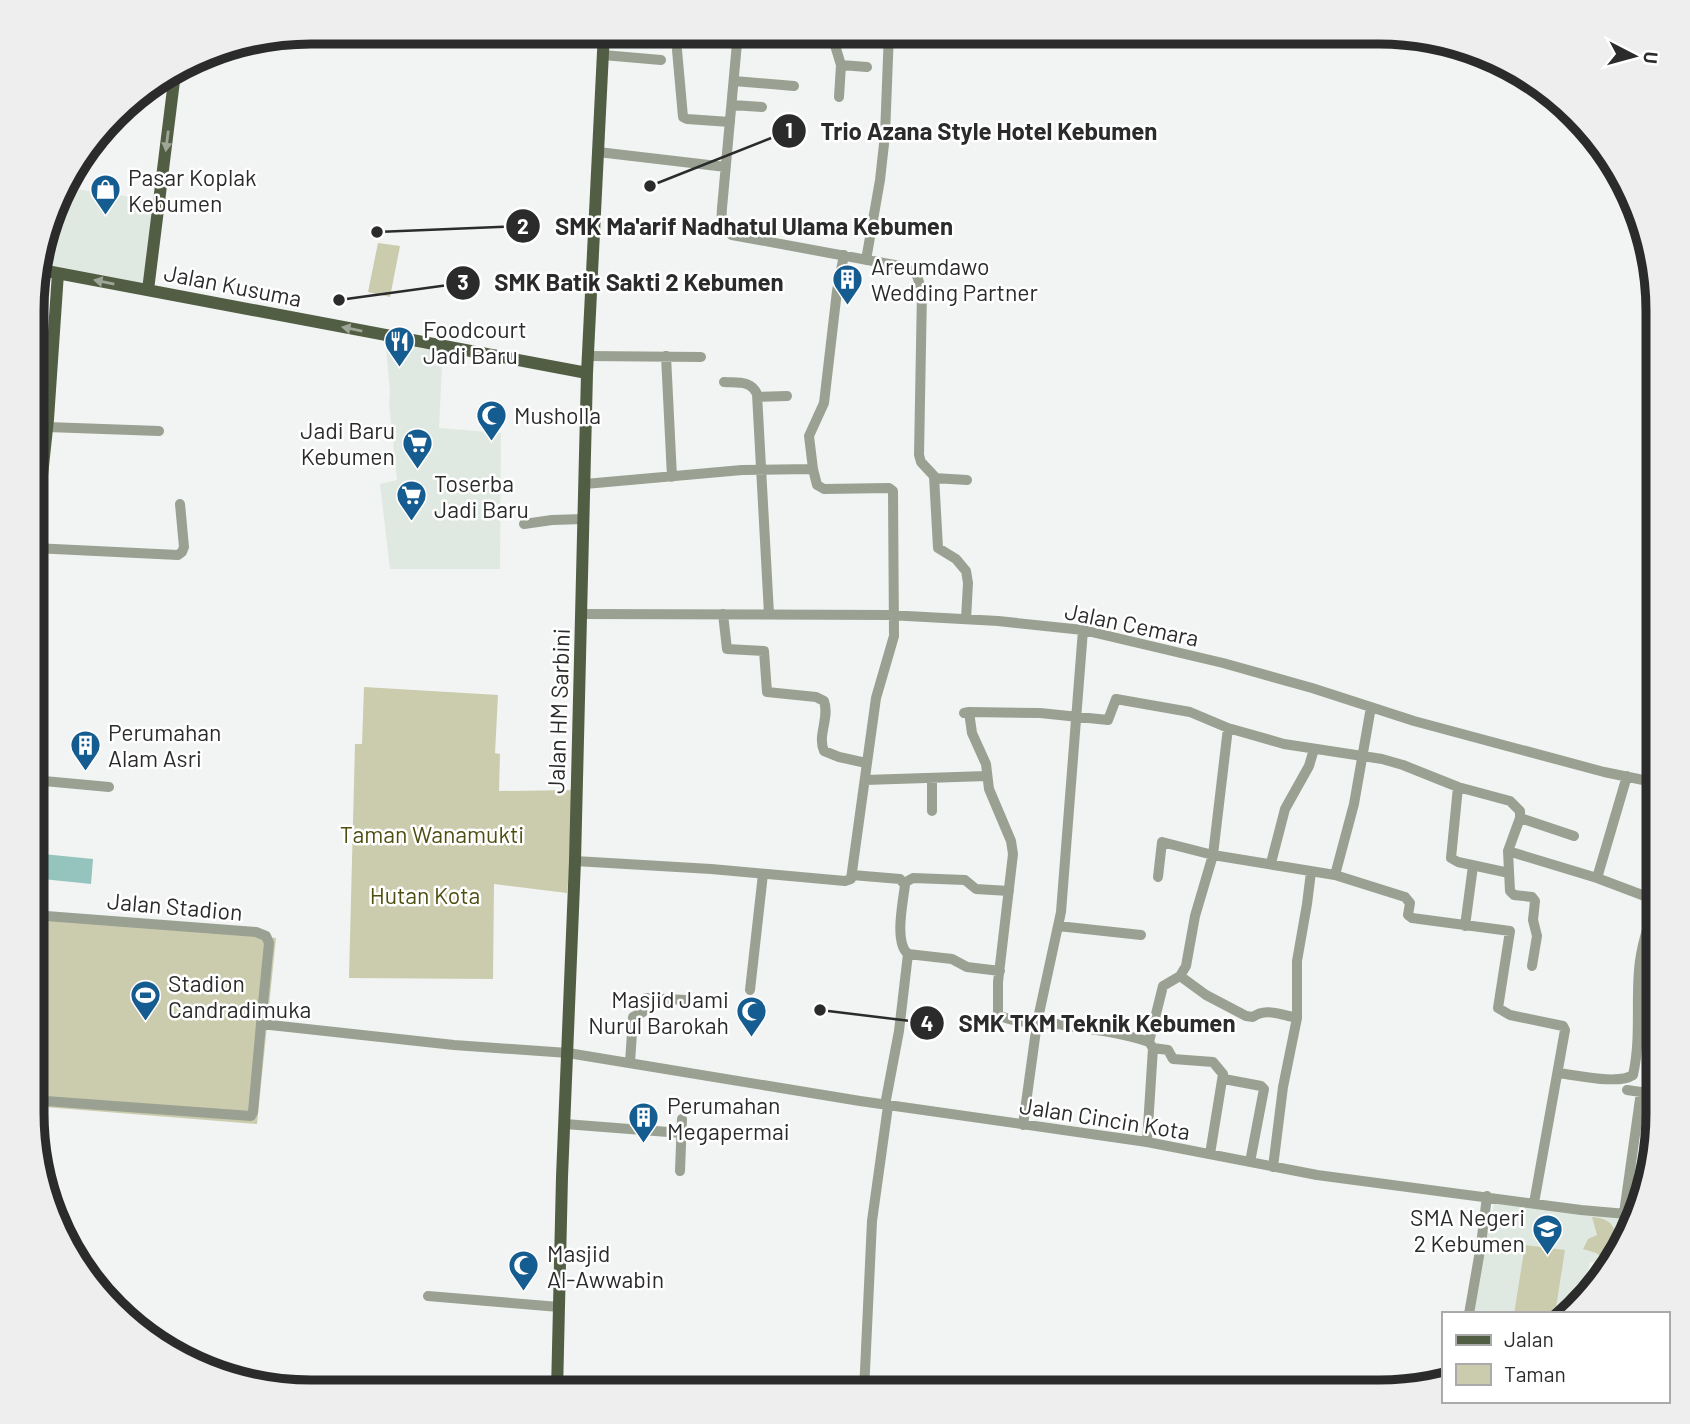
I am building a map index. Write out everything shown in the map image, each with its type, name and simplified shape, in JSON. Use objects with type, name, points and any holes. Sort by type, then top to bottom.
[{"type":"main road","name":"Jalan HM Sarbini","points":[[557,1380],[575,861],[587,373],[603,44]]},
{"type":"main road","points":[[148,290],[174,82]]},
{"type":"main road","name":"Jalan Kusuma","points":[[47,271],[587,373]]},
{"type":"main road","points":[[44,456],[58,273]]},
{"type":"street","points":[[737,44],[721,218],[726,232],[866,260],[911,270],[916,274],[922,291],[919,455],[921,462],[934,478],[936,543],[940,550],[956,559],[966,571],[966,620]]},
{"type":"street","points":[[835,44],[841,65],[839,97]]},
{"type":"street","points":[[866,260],[885,135],[888,44]]},
{"type":"street","points":[[677,50],[683,117],[730,122]]},
{"type":"street","points":[[603,55],[660,60]]},
{"type":"street","points":[[841,65],[867,67]]},
{"type":"street","points":[[734,81],[794,86]]},
{"type":"street","points":[[732,105],[762,107]]},
{"type":"street","points":[[598,152],[726,167]]},
{"type":"street","points":[[575,861],[845,881],[849,881],[852,875],[876,698],[894,636],[895,615],[893,489],[824,489],[817,485],[813,469],[809,436],[824,403],[837,291],[844,256]]},
{"type":"street","points":[[589,356],[701,357]]},
{"type":"street","points":[[666,356],[672,477]]},
{"type":"street","points":[[724,382],[751,384],[757,397],[769,614]]},
{"type":"street","points":[[757,397],[787,396]]},
{"type":"street","points":[[47,427],[159,431]]},
{"type":"street","points":[[585,484],[760,469],[813,469]]},
{"type":"street","points":[[934,478],[967,480]]},
{"type":"street","points":[[44,554],[178,555],[184,547],[180,505]]},
{"type":"street","points":[[524,524],[584,519]]},
{"type":"street","name":"Jalan Cemara","points":[[582,614],[895,615],[1083,630],[1223,663],[1415,721],[1646,780]]},
{"type":"street","points":[[723,614],[727,649],[764,651],[767,692],[816,697],[824,701],[826,716],[821,741],[824,751],[866,762]]},
{"type":"street","points":[[1023,1125],[1037,1023],[1058,926],[1067,852],[1083,630]]},
{"type":"street","points":[[1210,1154],[1224,1079],[1221,1070],[1213,1062],[1173,1059],[1168,1050],[1128,1035],[1037,1023],[998,1014],[1013,854],[1011,841],[993,800],[982,753],[972,733],[967,713],[1040,713],[1108,720],[1116,699],[1190,712],[1228,728],[1284,744],[1403,765],[1458,787],[1510,801],[1520,811],[1520,818],[1508,851],[1510,894],[1532,897],[1535,901],[1533,920],[1537,936],[1532,966]]},
{"type":"street","points":[[1335,875],[1354,804],[1371,707]]},
{"type":"street","points":[[1147,1142],[1151,1045],[1163,986],[1180,976],[1186,966],[1195,916],[1213,855],[1228,728]]},
{"type":"street","points":[[1271,863],[1285,809],[1309,766],[1314,749]]},
{"type":"street","points":[[865,780],[987,776]]},
{"type":"street","points":[[1597,878],[1627,776]]},
{"type":"street","points":[[932,778],[932,811]]},
{"type":"street","points":[[44,781],[109,787]]},
{"type":"street","points":[[1458,787],[1450,855],[1455,861],[1509,873]]},
{"type":"street","points":[[1520,818],[1574,836]]},
{"type":"street","points":[[1158,877],[1162,842],[1213,855],[1335,875],[1405,897],[1410,903],[1408,915],[1412,918],[1510,931],[1498,1009],[1510,1016],[1564,1027],[1534,1203]]},
{"type":"street","points":[[1508,851],[1646,896]]},
{"type":"street","points":[[1465,926],[1473,866]]},
{"type":"street","points":[[1273,1167],[1283,1087],[1297,1018],[1297,961],[1311,872]]},
{"type":"street","points":[[750,990],[763,874]]},
{"type":"street","points":[[852,875],[900,880],[904,883]]},
{"type":"street","points":[[904,883],[913,878],[965,880],[976,889],[1009,891]]},
{"type":"street","points":[[904,883],[901,941],[904,951],[908,954],[948,958],[967,967],[1000,971]]},
{"type":"street","name":"Jalan Stadion","points":[[44,916],[256,932],[266,936],[270,943],[253,1112],[250,1116],[44,1101]]},
{"type":"street","points":[[1058,926],[1141,935]]},
{"type":"street","points":[[1558,1073],[1605,1078],[1624,1078],[1633,1074],[1640,999],[1639,970],[1646,932]]},
{"type":"street","points":[[865,1380],[872,1221],[908,954]]},
{"type":"street","points":[[1180,976],[1206,995],[1246,1016],[1253,1017],[1259,1011],[1265,1011],[1297,1018]]},
{"type":"street","points":[[630,1063],[633,1017],[643,1012],[646,998],[686,1000]]},
{"type":"street","points":[[261,1024],[454,1045],[568,1052]]},
{"type":"street","name":"Jalan Cincin Kota","points":[[568,1052],[886,1105],[1147,1142],[1389,1186],[1624,1213]]},
{"type":"street","points":[[1224,1079],[1261,1086],[1264,1089],[1250,1162]]},
{"type":"street","points":[[1624,1213],[1641,1093],[1627,1090]]},
{"type":"street","points":[[680,1171],[682,1119]]},
{"type":"street","points":[[565,1124],[681,1133]]},
{"type":"street","points":[[1469,1312],[1487,1196]]},
{"type":"street","points":[[428,1296],[559,1307]]},
{"type":"shaded area","name":"Pasar Koplak Kebumen","points":[[73,189],[160,201],[149,286],[48,267],[58,225]]},
{"type":"shaded area","name":"Jadi Baru Kebumen","points":[[388,331],[443,346],[439,428],[501,433],[500,569],[390,569],[380,484],[397,480],[389,403],[386,347]]},
{"type":"shaded area","name":"SMA Negeri 2 Kebumen","points":[[1495,1199],[1621,1213],[1618,1233],[1601,1261],[1590,1262],[1586,1282],[1557,1312],[1471,1312]]},
{"type":"green space","points":[[378,243],[400,246],[390,297],[368,292]]},
{"type":"green space","name":"Taman Wanamukti","points":[[364,687],[498,695],[495,753],[500,754],[499,791],[577,790],[567,893],[494,884],[493,979],[349,978],[355,744],[362,744]]},
{"type":"green space","name":"Stadion Candradimuka","points":[[44,912],[276,938],[257,1124],[44,1107]]},
{"type":"green space","points":[[1592,1217],[1602,1219],[1613,1226],[1615,1238],[1603,1258],[1583,1249],[1588,1239],[1597,1235]]},
{"type":"green space","points":[[1525,1245],[1565,1250],[1555,1312],[1514,1312]]},
{"type":"water","points":[[44,854],[93,859],[91,884],[44,879]]},
{"type":"place","name":"Trio Azana Style Hotel Kebumen","points":[[650,186]]},
{"type":"place","name":"Pasar Koplak Kebumen","points":[[105,217]]},
{"type":"place","name":"SMK Ma'arif Nadhatul Ulama Kebumen","points":[[377,232]]},
{"type":"place","name":"SMK Batik Sakti 2 Kebumen","points":[[339,300]]},
{"type":"place","name":"Areumdawo Wedding Partner","points":[[848,306]]},
{"type":"place","name":"Foodcourt Jadi Baru","points":[[400,369]]},
{"type":"place","name":"Musholla","points":[[491,442]]},
{"type":"place","name":"Jadi Baru Kebumen","points":[[418,470]]},
{"type":"place","name":"Toserba Jadi Baru","points":[[411,523]]},
{"type":"place","name":"Perumahan Alam Asri","points":[[85,772]]},
{"type":"place","name":"SMK TKM Teknik Kebumen","points":[[820,1010]]},
{"type":"place","name":"Stadion Candradimuka","points":[[145,1023]]},
{"type":"place","name":"Masjid Jami Nurul Barokah","points":[[752,1039]]},
{"type":"place","name":"Perumahan Megapermai","points":[[644,1145]]},
{"type":"place","name":"SMA Negeri 2 Kebumen","points":[[1548,1257]]},
{"type":"place","name":"Masjid Al-Awwabin","points":[[524,1293]]},
{"type":"park label","name":"Hutan Kota","points":[[425,895]]}]
